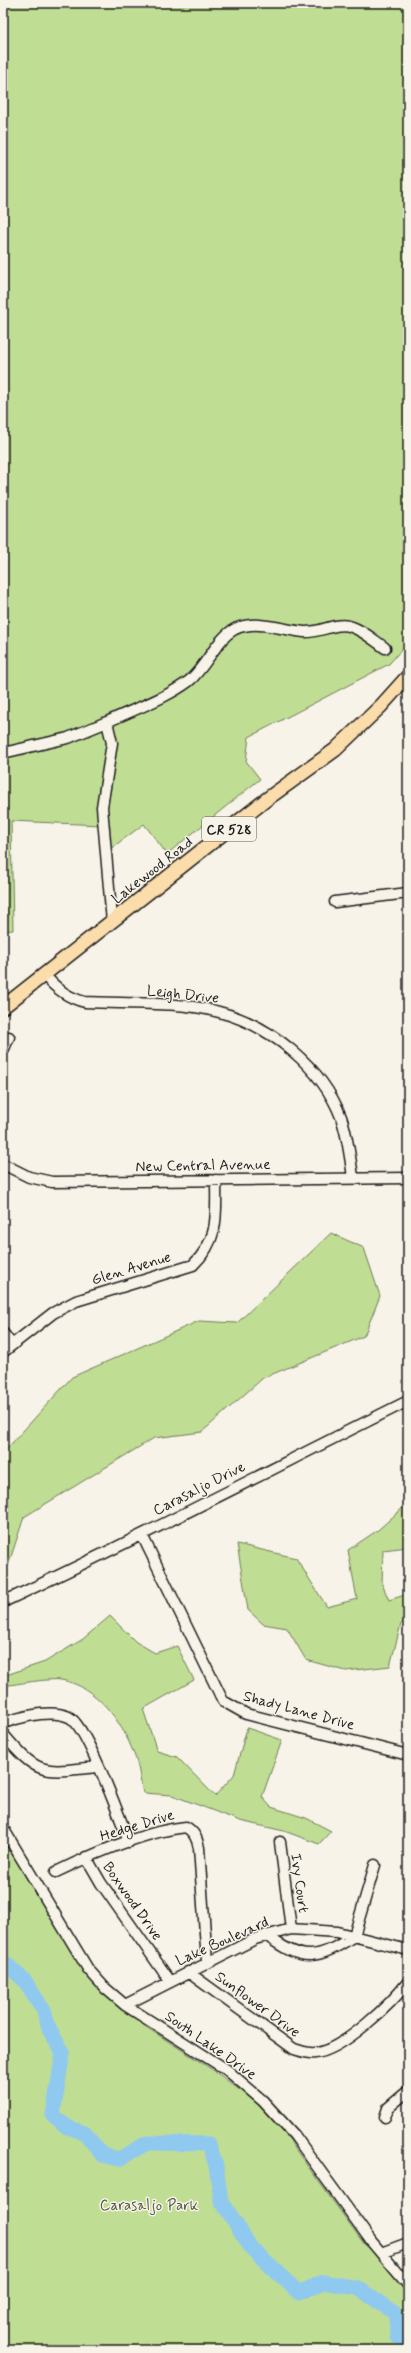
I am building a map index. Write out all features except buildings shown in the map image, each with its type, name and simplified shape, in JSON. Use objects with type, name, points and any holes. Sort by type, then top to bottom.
[{"type":"main road","name":"Lakewood Road","points":[[3,1007],[45,976],[267,799],[335,750],[381,706],[408,677]]},
{"type":"street","points":[[3,753],[68,738],[107,722],[175,690],[189,680],[207,662],[228,633],[241,627],[259,625],[288,628],[304,632],[343,624],[365,633],[385,648]]},
{"type":"street","points":[[107,722],[112,743],[102,807],[112,922]]},
{"type":"street","points":[[335,902],[408,893]]},
{"type":"street","name":"Leigh Drive","points":[[45,976],[55,987],[74,999],[85,1002],[191,1007],[219,1012],[250,1023],[272,1036],[305,1063],[333,1100],[347,1136],[353,1177]]},
{"type":"street","points":[[3,1051],[9,1037]]},
{"type":"street","name":"New Central Avenue","points":[[3,1164],[29,1177],[52,1182],[353,1177],[408,1178]]},
{"type":"street","name":"Glen Avenue","points":[[3,1352],[53,1313],[76,1301],[193,1265],[204,1254],[213,1236],[216,1222],[216,1180]]},
{"type":"street","points":[[3,1333],[12,1345]]},
{"type":"street","name":"Carasaljo Drive","points":[[3,1602],[142,1535],[408,1401]]},
{"type":"street","name":"Shady Lane Drive","points":[[142,1535],[223,1701],[246,1714],[408,1755]]},
{"type":"street","points":[[3,1723],[47,1714],[70,1717],[75,1721],[89,1746],[130,1842]]},
{"type":"street","points":[[3,1734],[22,1757],[39,1769],[54,1771],[98,1767]]},
{"type":"street","name":"Hedge Drive","points":[[56,1872],[86,1857],[161,1831],[186,1826],[192,1831],[197,1839],[207,1962]]},
{"type":"street","name":"South Lake Drive","points":[[3,1828],[88,1969],[125,2005],[227,2070],[264,2101],[294,2136],[381,2253],[408,2286]]},
{"type":"street","name":"Ivy Court","points":[[280,1842],[291,1928]]},
{"type":"street","name":"Boxwood Drive","points":[[86,1857],[101,1883],[170,1981]]},
{"type":"street","points":[[266,1935],[281,1946],[308,1956],[332,1951],[354,1936],[375,1866]]},
{"type":"street","name":"Lake Boulevard","points":[[125,2005],[207,1962],[266,1935],[291,1928],[308,1928],[354,1936],[408,1950]]},
{"type":"street","name":"Sunflower Drive","points":[[188,1972],[294,2049],[305,2052],[323,2051],[354,2033],[374,2018],[408,1982]]},
{"type":"street","points":[[385,2117],[388,2108],[408,2091]]},
{"type":"street","points":[[381,2253],[408,2243]]},
{"type":"green space","points":[[3,3],[408,3],[408,642],[389,664],[249,737],[246,761],[260,779],[167,854],[144,824],[102,855],[101,825],[11,821],[13,930],[3,931]]},
{"type":"green space","points":[[331,1233],[364,1248],[380,1296],[364,1336],[263,1378],[202,1432],[154,1438],[24,1517],[7,1569],[3,1573],[3,1453],[72,1377],[199,1321],[237,1323]]},
{"type":"green space","points":[[406,1505],[408,1509],[408,1547],[383,1550],[382,1584],[389,1600],[408,1594],[408,1620],[401,1624],[390,1666],[346,1671],[306,1660],[287,1628],[263,1624],[248,1610],[237,1544],[296,1558],[327,1607],[357,1599],[348,1550],[378,1530]]},
{"type":"green space","points":[[110,1616],[136,1642],[155,1653],[177,1646],[194,1680],[143,1709],[157,1751],[177,1757],[215,1796],[234,1775],[247,1728],[282,1740],[262,1797],[271,1807],[306,1818],[331,1831],[319,1844],[284,1831],[240,1821],[172,1795],[143,1793],[136,1759],[123,1730],[115,1718],[97,1698],[74,1684],[61,1680],[49,1680],[3,1686],[3,1676],[45,1662],[83,1639]]},
{"type":"green space","name":"Carasaljo Park","points":[[3,1828],[85,1964],[143,2025],[216,2072],[237,2088],[261,2099],[281,2121],[293,2146],[365,2245],[381,2253],[408,2285],[408,2350],[3,2350]]},
{"type":"waterway","points":[[3,1961],[25,1981],[44,2011],[50,2031],[63,2052],[53,2115],[67,2127],[85,2133],[102,2155],[119,2159],[147,2143],[209,2144],[216,2166],[221,2200],[251,2248],[299,2293],[323,2282],[358,2288],[395,2313],[398,2337],[408,2340]]}]
